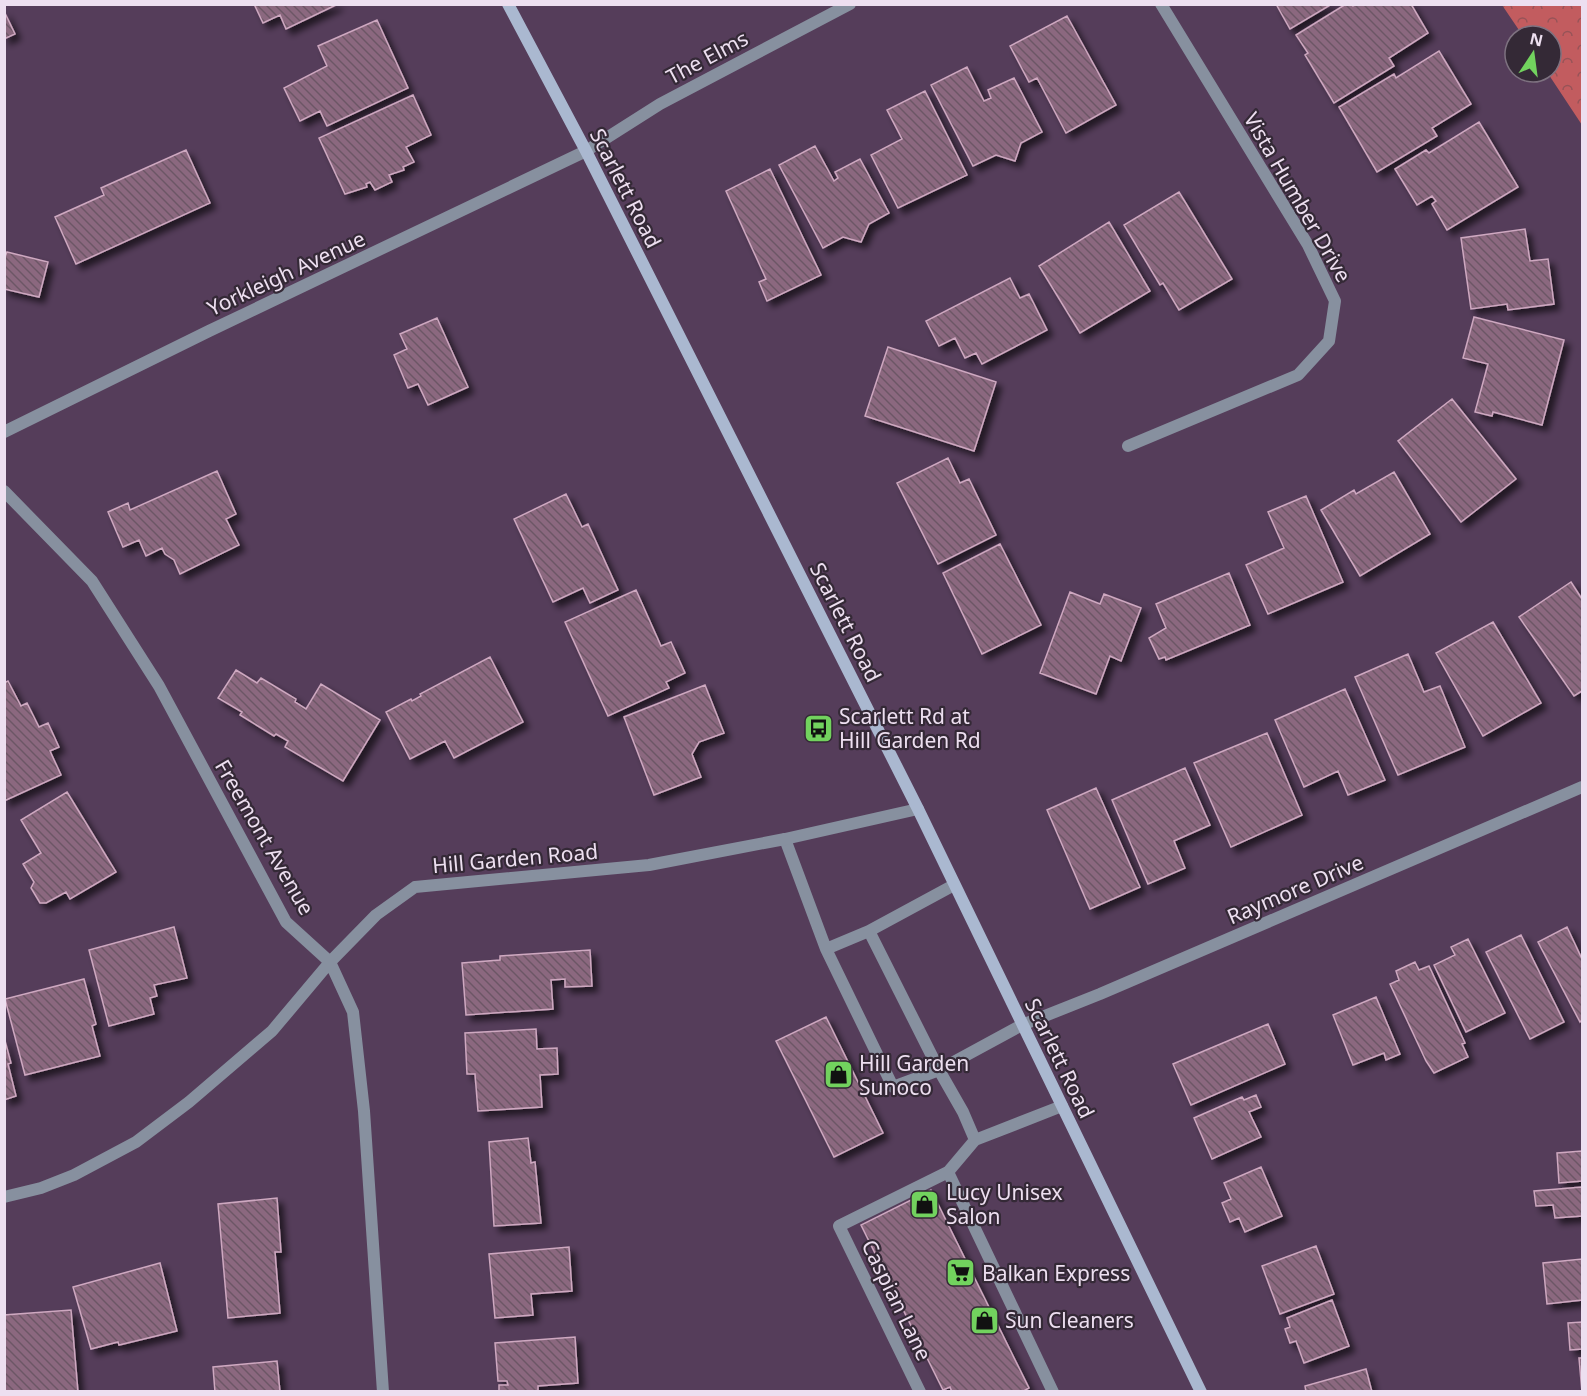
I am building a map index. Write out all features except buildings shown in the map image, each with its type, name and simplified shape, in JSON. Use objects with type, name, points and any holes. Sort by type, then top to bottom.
[{"type":"main road","name":"Scarlett Road","points":[[508,4],[586,151],[918,808],[1201,1392]]},
{"type":"street","name":"The Elms","points":[[586,151],[660,104],[850,4]]},
{"type":"street","name":"Vista Humber Drive","points":[[1128,446],[1298,375],[1329,341],[1335,301],[1308,245],[1161,4]]},
{"type":"street","name":"Yorkleigh Avenue","points":[[4,432],[209,331],[586,151]]},
{"type":"street","name":"Freemont Avenue","points":[[4,490],[92,581],[159,686],[286,922],[330,962],[353,1012],[364,1111],[383,1392]]},
{"type":"street","name":"Raymore Drive","points":[[826,949],[893,1087],[939,1070],[1022,1025],[1122,985],[1582,787]]},
{"type":"street","name":"Hill Garden Road","points":[[4,1197],[41,1188],[75,1175],[136,1142],[189,1102],[272,1031],[330,962],[376,915],[415,887],[649,866],[785,839],[918,808]]},
{"type":"street","points":[[785,839],[826,949],[869,931],[954,885]]},
{"type":"street","points":[[869,931],[939,1070],[963,1112],[975,1140]]},
{"type":"street","points":[[1053,1392],[948,1172],[975,1140],[1062,1106]]},
{"type":"street","name":"Caspian Lane","points":[[920,1392],[839,1226],[948,1172]]},
{"type":"green space","points":[[1502,5],[1582,5],[1582,125],[1555,84],[1563,84],[1563,24],[1515,24]]},
{"type":"place","name":"Scarlett Rd at Hill Garden Rd","points":[[818,728]]},
{"type":"place","name":"Hill Garden Sunoco","points":[[838,1075]]},
{"type":"place","name":"Lucy Unisex Salon","points":[[925,1204]]},
{"type":"place","name":"Balkan Express","points":[[961,1273]]},
{"type":"place","name":"Sun Cleaners","points":[[984,1320]]}]
